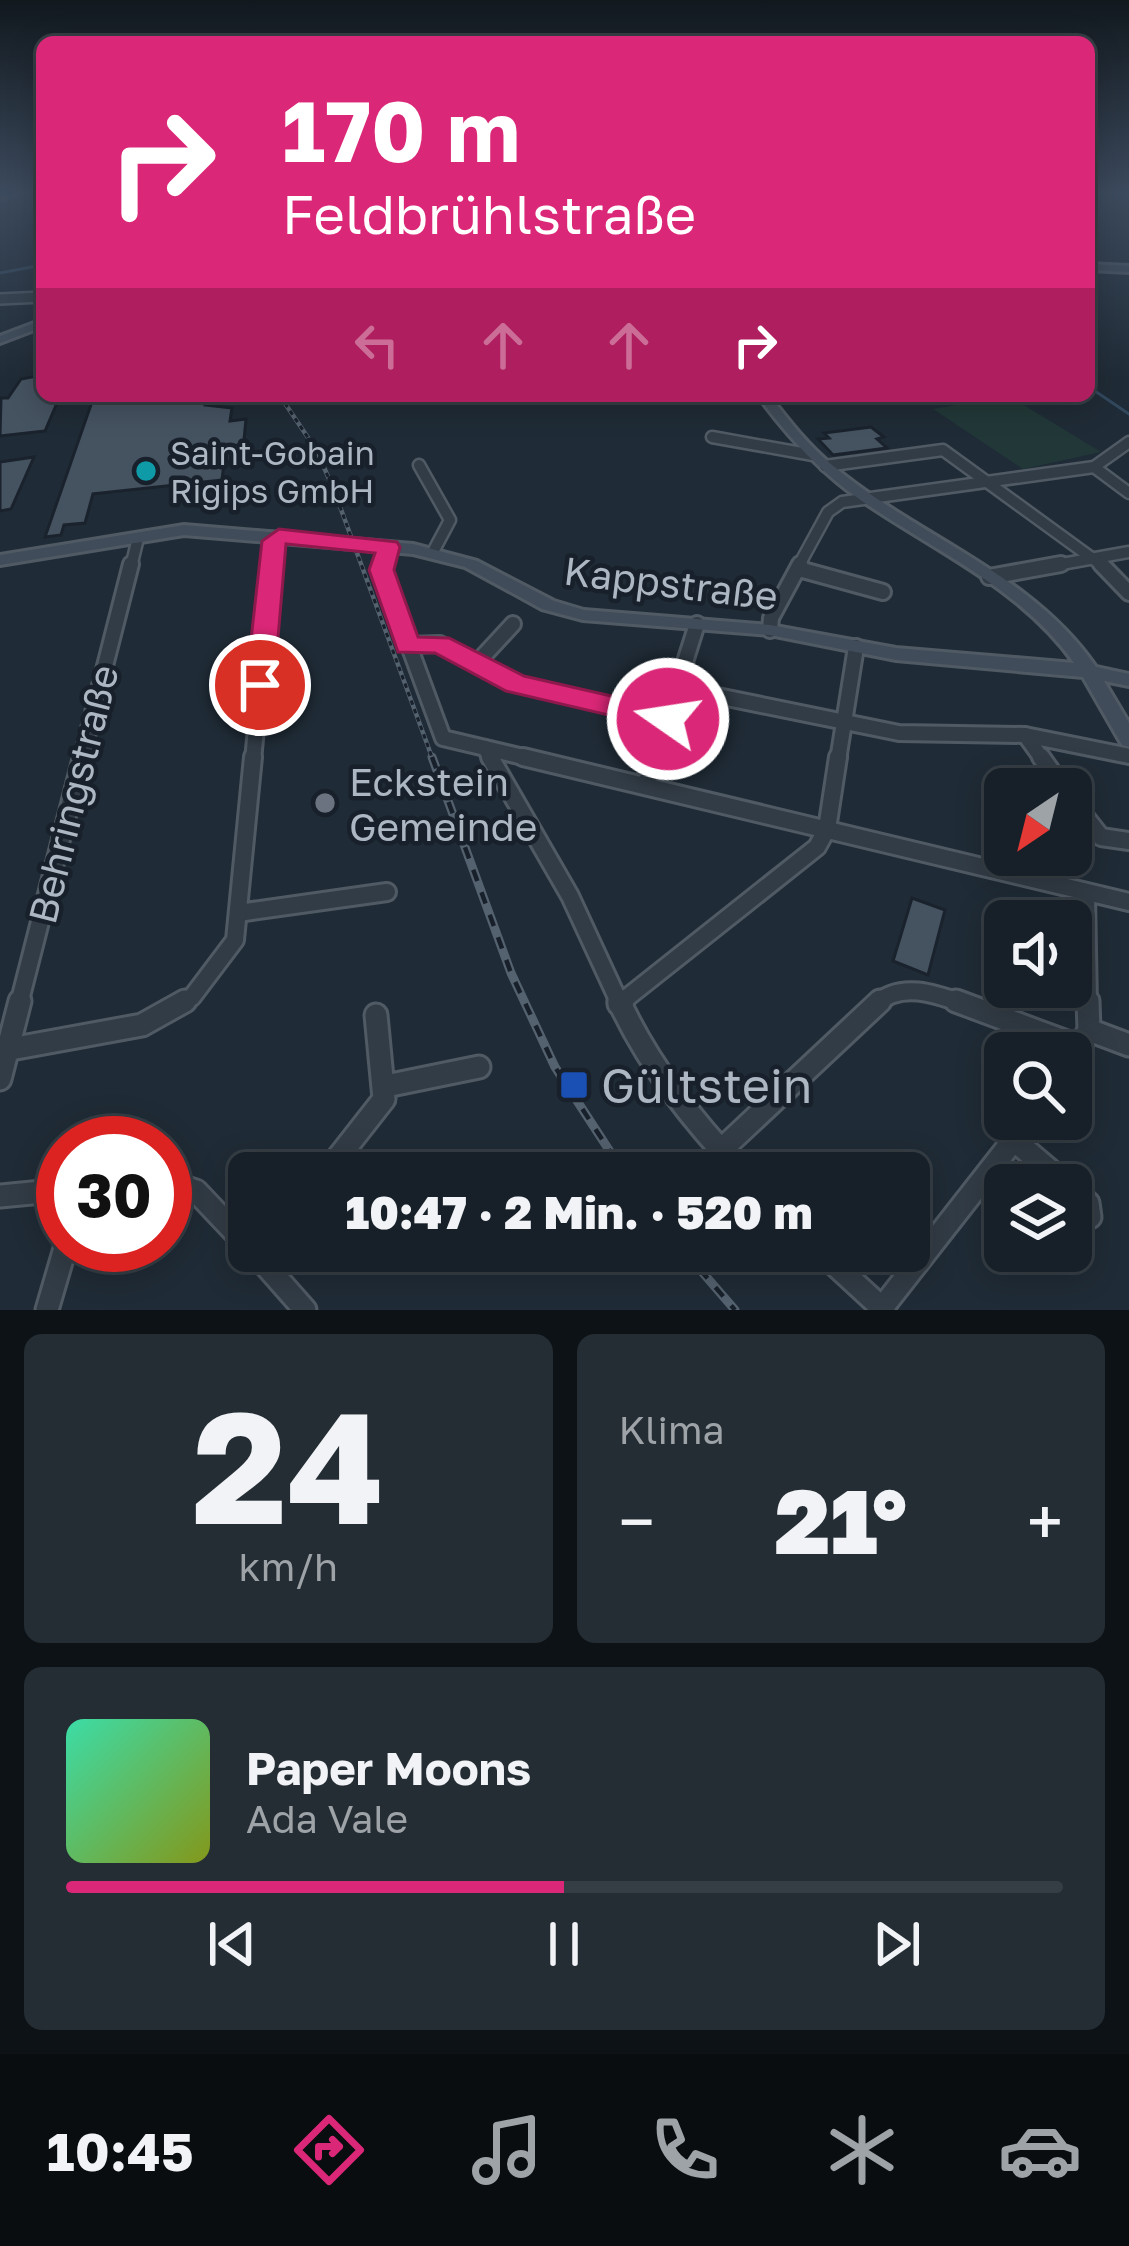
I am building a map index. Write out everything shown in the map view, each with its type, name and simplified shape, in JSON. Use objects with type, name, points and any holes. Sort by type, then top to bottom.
[{"type":"street","points":[[1095,267],[1129,269]]},
{"type":"street","points":[[0,299],[36,297]]},
{"type":"street","points":[[1,339],[36,325]]},
{"type":"street","points":[[768,402],[793,436],[864,499],[989,577],[1058,631],[1129,740]]},
{"type":"street","points":[[712,437],[819,460],[943,449],[1096,558],[1129,592]]},
{"type":"street","points":[[770,630],[771,618],[828,512],[842,502],[1094,467],[1129,442]]},
{"type":"street","points":[[419,465],[450,520],[433,552]]},
{"type":"street","points":[[1094,467],[1129,493]]},
{"type":"street","name":"Kappstraße","points":[[2,565],[208,529],[388,547],[433,552],[472,564],[564,611],[608,620],[770,630],[953,661],[1087,671],[1129,680]]},
{"type":"street","points":[[4,1050],[142,1025],[192,997],[235,940],[274,541],[279,536]]},
{"type":"street","name":"Behringstraße","points":[[0,1079],[138,538]]},
{"type":"street","points":[[388,547],[381,570],[441,736],[1129,902]]},
{"type":"street","points":[[989,577],[1129,552]]},
{"type":"street","points":[[799,569],[883,592]]},
{"type":"street","points":[[476,664],[513,624]]},
{"type":"street","points":[[646,784],[697,624]]},
{"type":"street","points":[[407,646],[440,644],[516,684],[668,719]]},
{"type":"street","points":[[619,1004],[818,847],[827,829],[856,647]]},
{"type":"street","points":[[678,688],[899,733],[1024,735],[1129,756]]},
{"type":"street","points":[[1024,735],[1048,768]]},
{"type":"street","points":[[485,748],[570,896],[645,1053],[720,1151],[886,994],[926,989],[1040,1032]]},
{"type":"street","points":[[1092,828],[1101,840],[1114,845],[1129,841]]},
{"type":"street","points":[[238,913],[387,892]]},
{"type":"street","points":[[1081,1032],[1086,895]]},
{"type":"street","points":[[342,1152],[384,1099],[376,1015]]},
{"type":"street","points":[[1092,1047],[1129,1045]]},
{"type":"street","points":[[386,1086],[479,1067]]},
{"type":"street","points":[[843,1272],[883,1309],[1014,1140],[1042,1164]]},
{"type":"street","points":[[192,1190],[228,1224]]},
{"type":"street","points":[[0,1196],[36,1193]]},
{"type":"street","points":[[46,1310],[58,1272]]},
{"type":"street","points":[[273,1272],[305,1310]]},
{"type":"green space","points":[[974,402],[1019,402],[1101,452],[1023,469],[933,409]]},
{"type":"building","points":[[36,376],[36,402],[57,402],[45,431],[0,436],[1,398],[8,398],[21,379]]},
{"type":"building","name":"Saint-Gobain Rigips GmbH","points":[[92,402],[205,402],[232,408],[230,421],[246,419],[242,461],[224,462],[222,480],[93,494],[85,523],[64,525],[61,535],[45,537]]},
{"type":"building","points":[[871,427],[884,437],[877,439],[887,448],[833,455],[818,439],[829,438],[824,433]]},
{"type":"building","points":[[34,457],[11,509],[0,511],[0,462]]},
{"type":"building","points":[[912,898],[945,910],[928,975],[893,961]]},
{"type":"waterway","points":[[0,273],[36,266]]},
{"type":"waterway","points":[[1095,271],[1110,271]]},
{"type":"waterway","points":[[1095,391],[1129,414]]},
{"type":"railway","points":[[284,402],[317,451],[335,493],[433,760]]},
{"type":"railway","points":[[432,757],[511,973],[555,1067],[610,1152]]},
{"type":"railway","points":[[702,1272],[735,1310]]},
{"type":"place","name":"Saint-Gobain Rigips GmbH","points":[[146,471]]},
{"type":"place","name":"Eckstein Gemeinde","points":[[325,803]]},
{"type":"place","name":"Gültstein","points":[[574,1085]]},
{"type":"route","points":[[260,685],[274,541],[279,536],[388,547],[381,570],[407,646],[440,644],[516,684],[668,719]]}]
